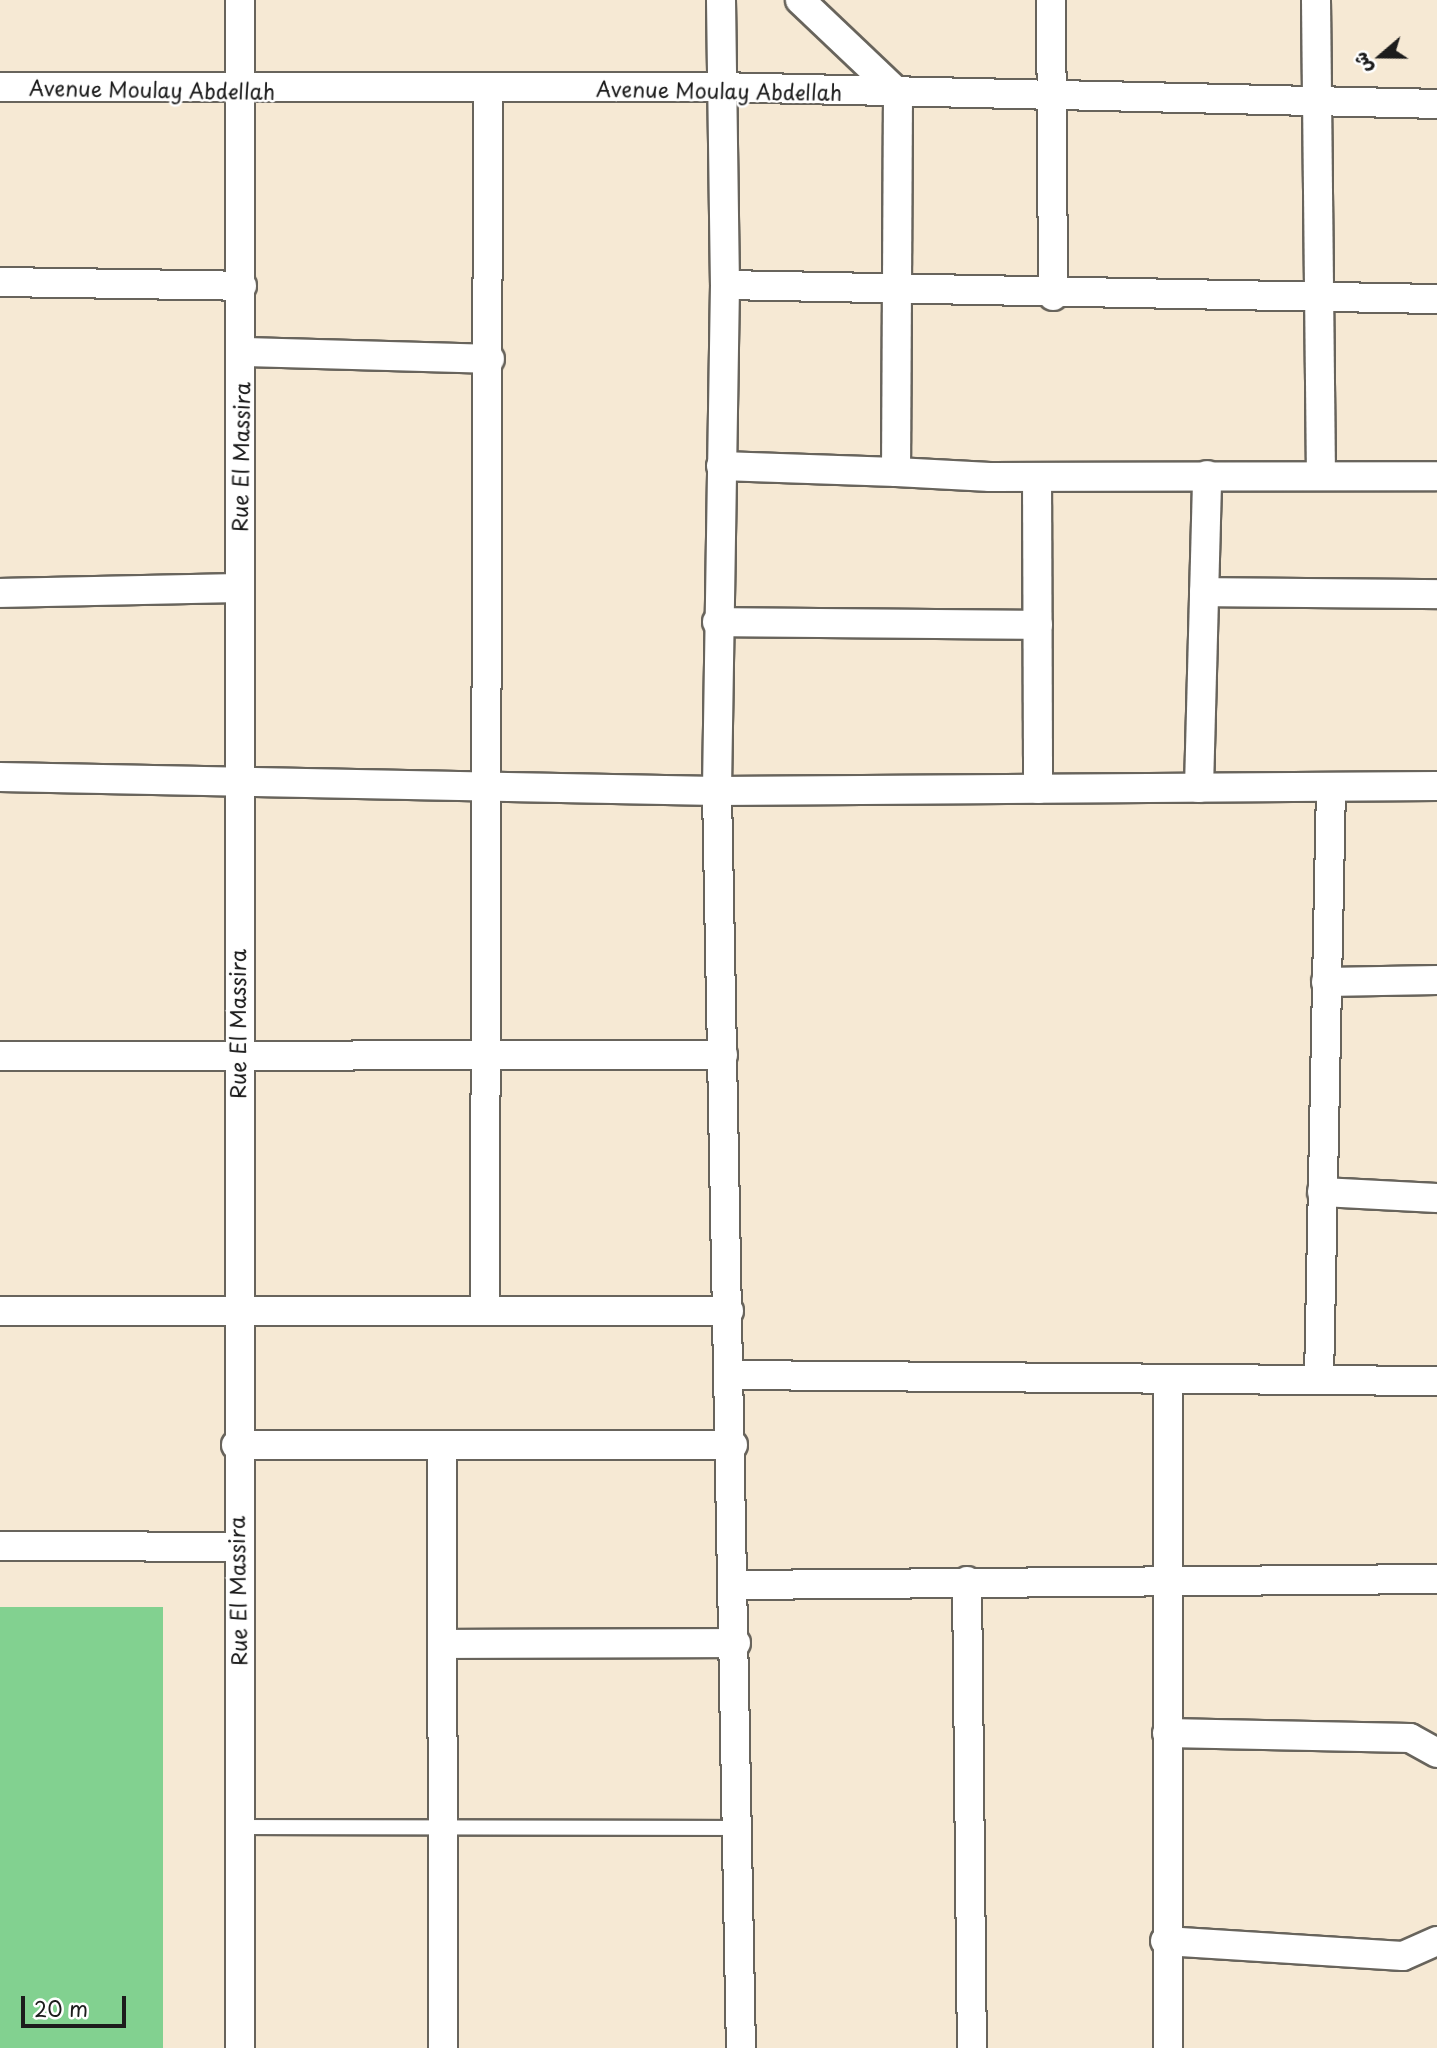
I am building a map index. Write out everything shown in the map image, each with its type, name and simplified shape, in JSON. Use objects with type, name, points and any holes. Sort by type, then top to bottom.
[{"type":"street","name":"Rue El Massira","points":[[240,0],[242,352],[237,588],[239,779],[236,1308],[236,1547],[241,1827],[240,2048]]},
{"type":"street","points":[[721,0],[718,87],[725,285],[720,466],[717,791],[732,1375],[741,2048]]},
{"type":"street","points":[[800,0],[898,93],[896,472]]},
{"type":"street","points":[[1051,0],[1053,296]]},
{"type":"street","points":[[1316,0],[1315,298],[1321,474]]},
{"type":"street","name":"Avenue Moulay Abdellah","points":[[0,87],[242,91],[718,87],[1052,98],[1437,104]]},
{"type":"street","points":[[485,1310],[491,785],[488,89]]},
{"type":"street","points":[[0,282],[242,286]]},
{"type":"street","points":[[725,285],[1053,296],[1437,299]]},
{"type":"street","points":[[242,352],[490,359]]},
{"type":"street","points":[[720,466],[1037,477],[1321,474],[1437,476]]},
{"type":"street","points":[[1199,788],[1207,475]]},
{"type":"street","points":[[1037,477],[1038,789]]},
{"type":"street","points":[[0,593],[237,588]]},
{"type":"street","points":[[1204,593],[1437,594]]},
{"type":"street","points":[[718,622],[1038,625]]},
{"type":"street","points":[[0,777],[239,779],[717,791],[1437,786]]},
{"type":"street","points":[[1318,1379],[1331,787]]},
{"type":"street","points":[[1326,982],[1437,980]]},
{"type":"street","points":[[0,1056],[723,1055]]},
{"type":"street","points":[[1322,1192],[1437,1198]]},
{"type":"street","points":[[0,1311],[236,1308],[729,1311]]},
{"type":"street","points":[[732,1375],[1168,1382],[1318,1379],[1437,1381]]},
{"type":"street","points":[[1168,1382],[1165,1941],[1168,2048]]},
{"type":"street","points":[[236,1445],[733,1445]]},
{"type":"street","points":[[442,1445],[443,2048]]},
{"type":"street","points":[[0,1546],[236,1547]]},
{"type":"street","points":[[736,1585],[1437,1579]]},
{"type":"street","points":[[967,1581],[972,2048]]},
{"type":"street","points":[[443,1644],[736,1643]]},
{"type":"street","points":[[1167,1732],[1410,1738],[1437,1752]]},
{"type":"street","points":[[1165,1941],[1403,1956],[1437,1941]]},
{"type":"lane","points":[[241,1827],[442,1824],[738,1828]]},
{"type":"green space","points":[[0,1607],[163,1607],[163,2048],[0,2048]]}]
